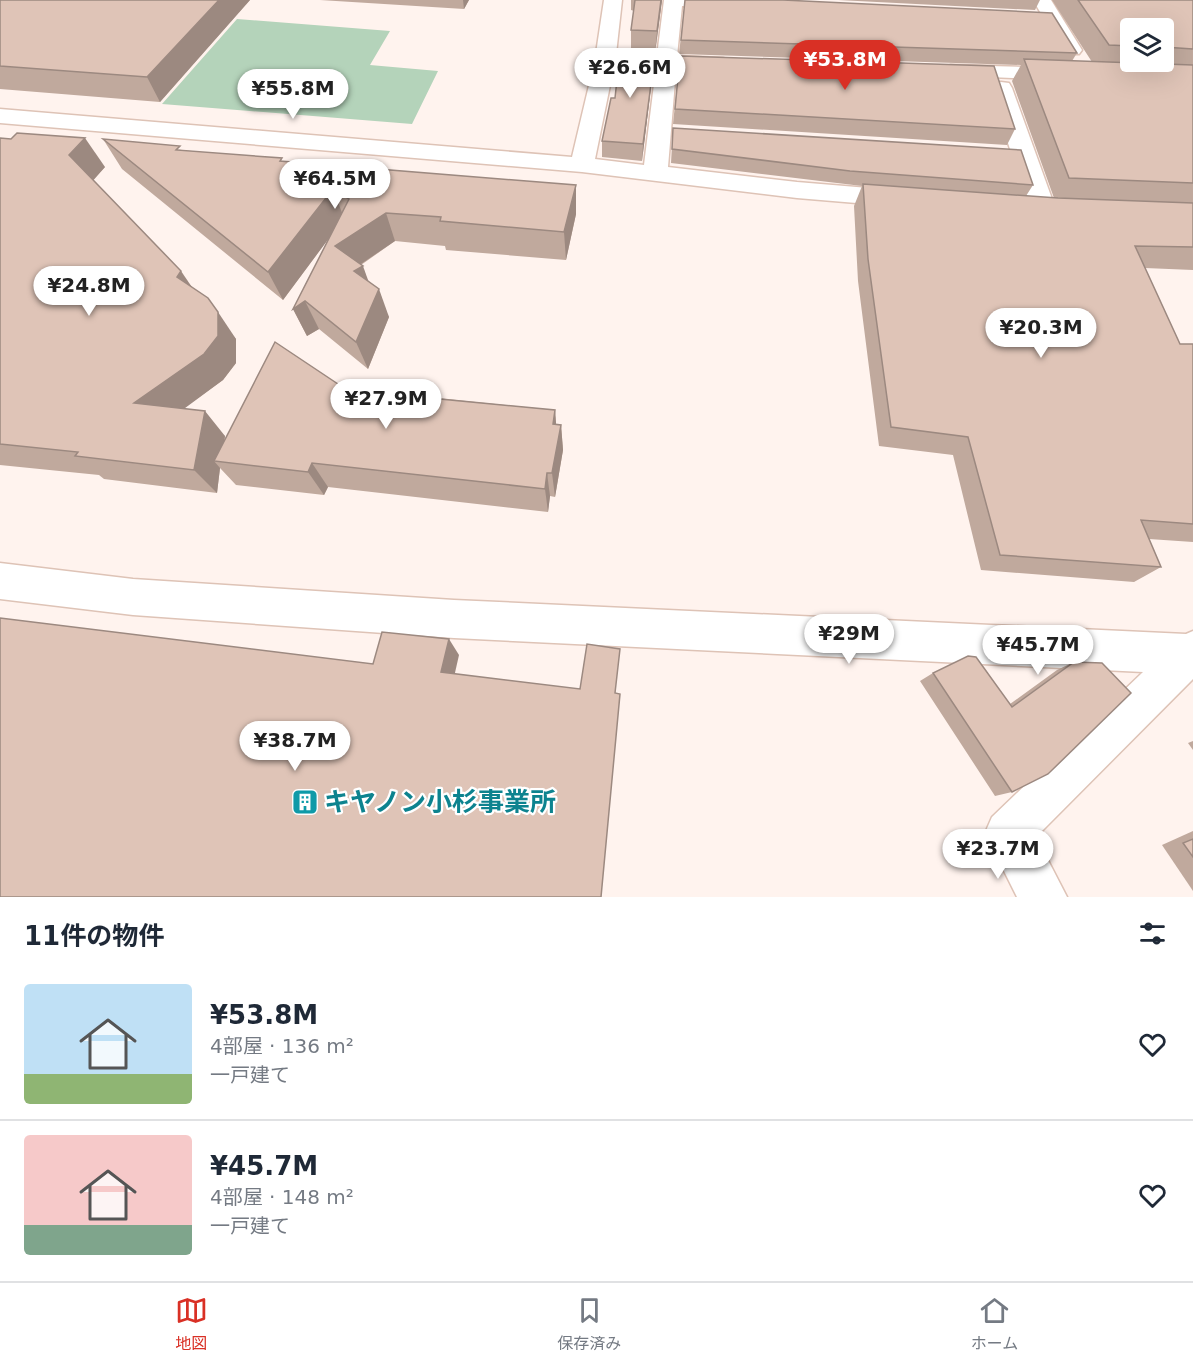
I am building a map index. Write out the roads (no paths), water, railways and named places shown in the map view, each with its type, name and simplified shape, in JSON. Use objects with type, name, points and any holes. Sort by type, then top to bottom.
[{"type":"street","points":[[582,165],[605,60],[613,0]]},
{"type":"street","points":[[655,174],[673,0],[744,3]]},
{"type":"street","points":[[925,70],[996,72],[1084,70],[1042,0]]},
{"type":"street","points":[[1029,17],[1052,18]]},
{"type":"street","points":[[605,60],[737,64]]},
{"type":"street","points":[[996,72],[1043,209]]},
{"type":"street","points":[[0,116],[582,165],[845,195],[927,201]]},
{"type":"street","points":[[660,132],[684,133]]},
{"type":"street","points":[[1001,153],[1024,154]]},
{"type":"street","points":[[0,581],[133,597],[454,619],[1191,653]]},
{"type":"street","points":[[1043,897],[1008,833],[1191,653]]},
{"type":"place","name":"キヤノン小杉事業所","points":[[305,802]]}]
